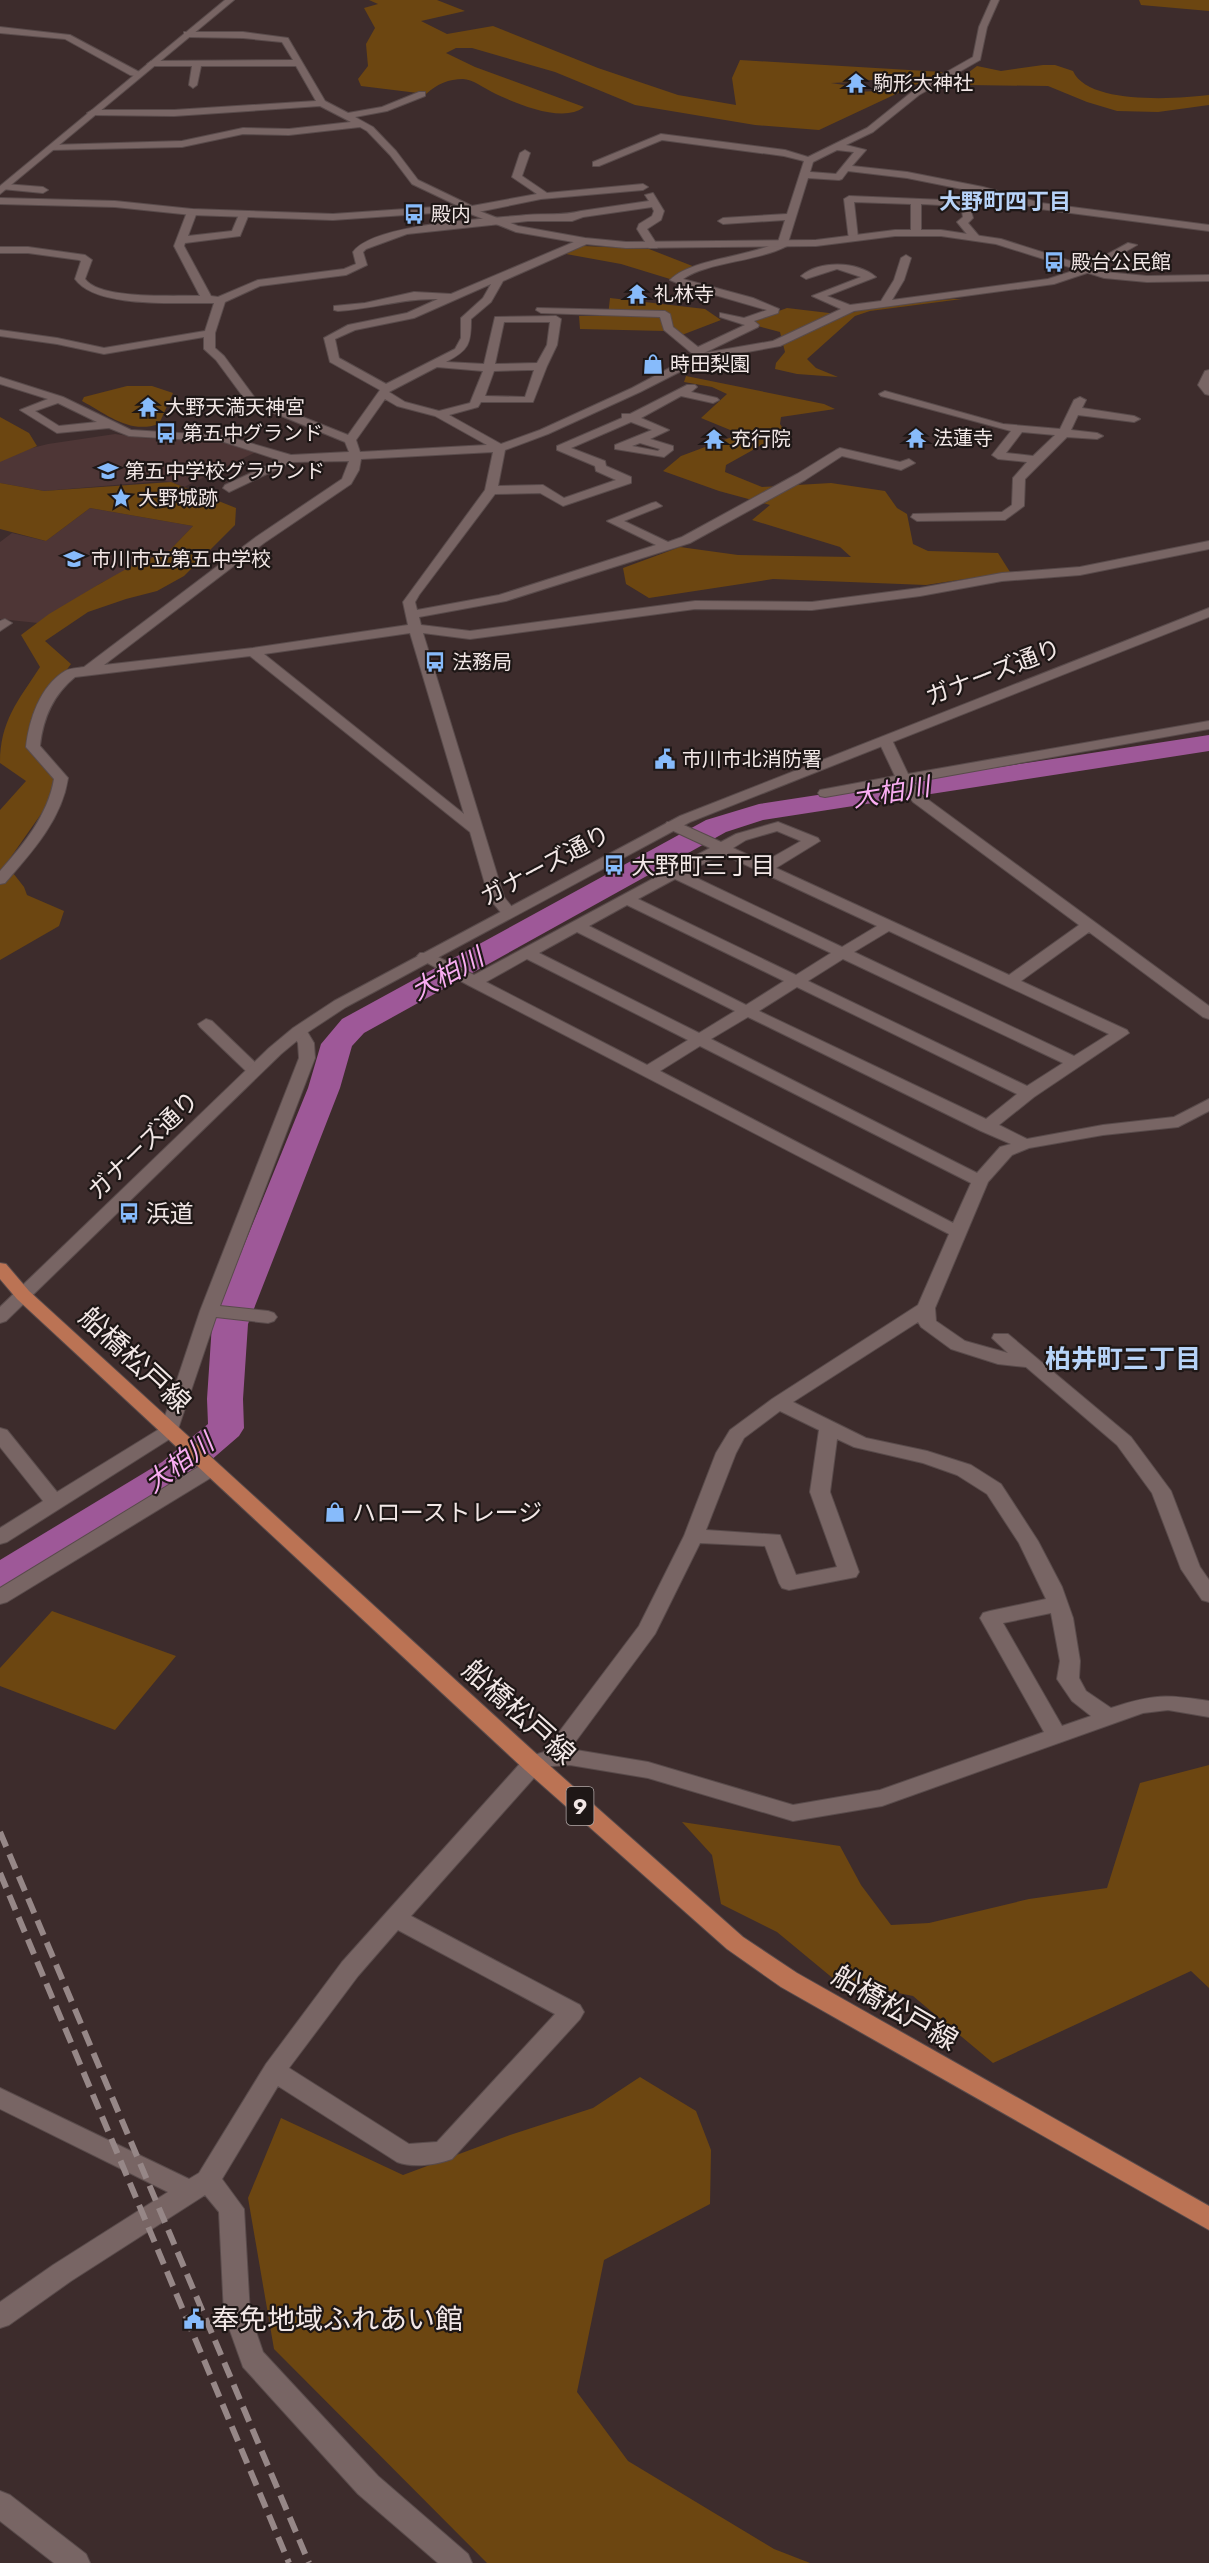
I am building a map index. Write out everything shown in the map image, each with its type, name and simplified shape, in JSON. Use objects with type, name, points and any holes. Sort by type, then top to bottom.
[{"type":"main road","name":"船橋松戸線","points":[[0,1268],[23,1295],[210,1469],[542,1761],[735,1943],[789,1980],[1209,2219]]},
{"type":"street","points":[[3,189],[230,0]]},
{"type":"street","points":[[744,321],[774,311],[774,309],[753,300],[702,290],[675,280],[681,275],[772,251],[783,244],[809,160],[870,130],[916,93],[977,58],[983,27],[995,0]]},
{"type":"street","points":[[0,30],[63,36],[139,74]]},
{"type":"street","points":[[187,34],[243,35],[285,40],[322,103],[370,129],[393,153],[415,183],[516,229],[585,241],[653,246],[816,243],[916,232],[974,237],[1016,247],[1086,270],[1123,278],[1209,278]]},
{"type":"street","points":[[151,64],[300,63]]},
{"type":"street","points":[[193,85],[197,64]]},
{"type":"street","points":[[348,116],[384,110],[422,94]]},
{"type":"street","points":[[52,148],[182,144],[252,130],[322,103]]},
{"type":"street","points":[[92,113],[191,112],[287,118]]},
{"type":"street","points":[[191,112],[223,135]]},
{"type":"street","points":[[287,118],[289,132],[362,124]]},
{"type":"street","points":[[596,165],[661,136],[784,153],[809,160]]},
{"type":"street","points":[[803,175],[839,177],[861,150],[835,147]]},
{"type":"street","points":[[525,153],[517,177],[542,192],[541,196]]},
{"type":"street","points":[[845,168],[907,175],[983,190],[1040,206],[1209,228]]},
{"type":"street","points":[[0,201],[115,204],[192,212],[333,217],[450,208],[472,210],[541,196],[642,185],[656,203],[659,211],[657,218],[643,226],[642,229],[653,246]]},
{"type":"street","points":[[3,189],[43,190]]},
{"type":"street","points":[[853,238],[849,199],[965,203],[968,218],[962,222],[974,237]]},
{"type":"street","points":[[916,202],[916,232]]},
{"type":"street","points":[[0,250],[39,251],[81,257],[87,260],[80,279],[85,286],[113,297],[220,300],[258,283],[346,272],[362,265],[358,252],[362,247],[405,231],[528,218],[572,218],[581,214],[656,203]]},
{"type":"street","points":[[733,210],[792,214]]},
{"type":"street","points":[[192,212],[179,246],[207,299]]},
{"type":"street","points":[[181,240],[236,234],[244,214]]},
{"type":"street","points":[[723,221],[792,214]]},
{"type":"street","points":[[500,448],[439,414],[401,404],[334,360],[329,338],[352,327],[410,316],[585,241]]},
{"type":"street","points":[[482,304],[588,313],[665,314],[668,328],[699,355],[776,344],[849,309],[1033,286],[1086,270],[1132,245]]},
{"type":"street","points":[[885,303],[899,280],[906,258]]},
{"type":"street","points":[[806,276],[837,266],[871,277],[817,296],[849,309]]},
{"type":"street","points":[[350,440],[384,391],[459,351],[466,338],[466,318],[487,300],[499,279]]},
{"type":"street","points":[[352,327],[335,305],[365,306],[414,295],[452,297]]},
{"type":"street","points":[[89,670],[260,540],[348,481],[357,456],[350,440],[250,400],[220,358],[209,350],[210,333],[220,300]]},
{"type":"street","points":[[0,380],[59,399],[129,433],[206,436],[290,459],[500,448],[544,432],[636,390],[699,355],[709,345],[754,326],[724,315]]},
{"type":"street","points":[[439,414],[474,405],[478,399],[489,367],[500,319],[556,320],[552,345],[529,400],[478,399]]},
{"type":"street","points":[[0,333],[57,341],[104,351],[210,333]]},
{"type":"street","points":[[438,364],[458,368],[542,366]]},
{"type":"street","points":[[1209,373],[1204,384],[1209,392]]},
{"type":"street","points":[[636,390],[666,400]]},
{"type":"street","points":[[491,490],[543,489],[563,502],[627,480],[600,468],[601,464],[561,448],[631,418],[686,390],[712,400]]},
{"type":"street","points":[[885,394],[970,419],[1019,429],[1097,436]]},
{"type":"street","points":[[59,399],[26,410],[57,430],[109,424]]},
{"type":"street","points":[[917,518],[1005,516],[1018,506],[1019,478],[1064,433],[1078,405],[1134,419]]},
{"type":"street","points":[[599,407],[663,429],[638,439]]},
{"type":"street","points":[[1019,429],[998,455],[1036,460]]},
{"type":"street","points":[[500,448],[491,490],[413,594],[410,602],[413,622],[498,898],[508,912]]},
{"type":"street","points":[[0,880],[26,851],[58,798],[60,777],[33,747],[34,725],[58,682],[70,673],[253,652],[413,622],[501,598],[686,540],[801,477],[840,452],[901,466],[909,464]]},
{"type":"street","points":[[229,488],[290,459]]},
{"type":"street","points":[[656,506],[613,521],[667,546]]},
{"type":"street","points":[[413,622],[442,633],[470,634],[695,605],[812,606],[920,592],[1002,577],[1080,571],[1209,545]]},
{"type":"street","name":"ガナーズ通り","points":[[0,1317],[254,1070],[299,1031],[340,1004],[432,960],[508,912],[676,827],[885,740],[1209,612]]},
{"type":"street","points":[[0,622],[5,623],[0,627]]},
{"type":"street","points":[[253,652],[477,831]]},
{"type":"street","points":[[825,793],[1209,725]]},
{"type":"street","points":[[885,740],[904,780],[918,799],[1209,1014]]},
{"type":"street","points":[[471,980],[527,953],[674,873],[717,845],[778,826],[813,841],[766,867]]},
{"type":"street","points":[[676,827],[1121,1033],[1028,1093],[987,1127]]},
{"type":"street","points":[[674,873],[1075,1063]]},
{"type":"street","points":[[626,899],[1028,1093]]},
{"type":"street","points":[[1009,982],[1089,925]]},
{"type":"street","points":[[577,926],[747,1011],[1025,1144]]},
{"type":"street","points":[[648,1071],[887,926]]},
{"type":"street","points":[[527,953],[980,1181]]},
{"type":"street","points":[[432,960],[958,1232]]},
{"type":"street","points":[[206,1024],[254,1070]]},
{"type":"street","points":[[0,1537],[169,1431],[307,1058],[306,1043],[299,1031]]},
{"type":"street","points":[[1031,1362],[998,1358],[958,1345],[927,1323],[926,1308],[980,1181],[1006,1151],[1025,1144],[1103,1130],[1178,1122],[1209,1104]]},
{"type":"street","points":[[0,2317],[62,2273],[200,2186],[274,2071],[350,1969],[394,1918],[542,1761],[648,1629],[694,1536],[726,1453],[737,1434],[779,1403],[926,1308]]},
{"type":"street","points":[[214,1311],[265,1317]]},
{"type":"street","points":[[1001,1338],[1124,1441],[1161,1491],[1191,1569],[1209,1595]]},
{"type":"street","points":[[779,1403],[861,1443],[927,1457],[964,1470],[994,1489],[1028,1541],[1058,1604],[1063,1618],[1070,1661],[1068,1679],[1079,1696],[1108,1717]]},
{"type":"street","points":[[694,1536],[773,1540],[789,1583],[849,1572],[820,1492],[829,1429]]},
{"type":"street","points":[[0,1434],[7,1453],[55,1503]]},
{"type":"street","points":[[0,1597],[210,1469]]},
{"type":"street","points":[[1056,1734],[990,1618],[1058,1604]]},
{"type":"street","points":[[542,1761],[570,1757],[648,1770],[793,1813],[882,1798],[1056,1734],[1141,1706],[1168,1702],[1209,1709]]},
{"type":"street","points":[[274,2071],[406,2155],[443,2152],[572,2012],[394,1918]]},
{"type":"street","points":[[0,2098],[200,2186],[231,2209],[237,2314],[252,2360],[368,2485],[458,2563]]},
{"type":"street","points":[[0,2504],[76,2563]]},
{"type":"shaded area","points":[[369,0],[437,0],[465,11],[421,21],[447,34],[493,26],[598,68],[678,95],[736,105],[732,78],[740,60],[943,72],[819,130],[755,125],[635,105],[555,72],[472,48],[456,48],[446,53],[475,67],[584,107],[575,112],[551,113],[525,106],[467,79],[443,83],[426,94],[361,86],[358,79],[368,66],[366,44],[375,28],[364,8],[378,4]],"holes":[[[853,77],[887,80],[890,85],[887,88],[893,90],[858,92],[851,86],[831,83],[852,82]]]},
{"type":"shaded area","points":[[1139,0],[1209,0],[1209,11],[1141,5]]},
{"type":"shaded area","points":[[1055,65],[1073,71],[1082,82],[1096,90],[1114,95],[1176,98],[1209,95],[1209,105],[1158,112],[1117,111],[1048,86],[968,85],[960,79],[977,66],[1001,71]]},
{"type":"shaded area","points":[[583,246],[649,249],[695,267],[670,279],[621,264],[566,254]]},
{"type":"shaded area","points":[[610,298],[705,309],[721,320],[674,338],[665,331],[580,329],[579,316],[608,316]]},
{"type":"shaded area","points":[[962,299],[870,311],[855,316],[807,359],[816,368],[838,377],[797,374],[775,369],[776,363],[785,352],[780,332],[754,325],[754,320],[787,308],[846,315],[868,307]]},
{"type":"shaded area","points":[[686,376],[824,404],[835,409],[781,417],[780,424],[785,432],[726,465],[725,472],[762,487],[831,483],[885,491],[897,508],[907,514],[913,544],[928,551],[998,553],[1010,572],[926,585],[773,579],[649,598],[626,584],[623,568],[680,547],[738,555],[851,557],[840,547],[752,520],[770,505],[719,491],[663,471],[681,456],[740,434],[701,418],[727,394],[712,387],[684,382]]},
{"type":"shaded area","points":[[127,386],[152,386],[173,393],[159,424],[138,427],[128,425],[82,401],[84,397]]},
{"type":"shaded area","points":[[0,417],[29,433],[37,446],[0,462]]},
{"type":"shaded area","name":"第五中学校グラウンド","points":[[115,434],[143,438],[225,442],[256,452],[184,487],[163,481],[44,491],[0,483],[0,461],[24,450]]},
{"type":"shaded area","points":[[171,482],[236,508],[235,525],[184,576],[157,591],[88,612],[45,641],[71,664],[36,712],[28,740],[60,787],[6,864],[24,887],[27,895],[64,911],[59,926],[0,960],[0,810],[26,781],[0,763],[1,748],[3,735],[12,712],[40,667],[21,635],[49,614],[96,586],[128,568],[170,550],[193,526],[90,508],[46,541],[0,529],[0,483],[44,491]]},
{"type":"shaded area","name":"市川市立第五中学校","points":[[90,508],[193,526],[170,550],[101,583],[38,623],[0,619],[0,542],[12,533],[46,541]]},
{"type":"shaded area","points":[[52,1611],[176,1656],[115,1730],[0,1686],[0,1668]]},
{"type":"shaded area","points":[[1209,1765],[1209,1988],[1191,1971],[993,2063],[913,1996],[835,1980],[777,1932],[721,1904],[712,1855],[682,1822],[840,1846],[861,1885],[891,1925],[929,1923],[1029,1899],[1107,1888],[1140,1783]]},
{"type":"shaded area","points":[[640,2077],[696,2111],[711,2150],[710,2204],[604,2260],[577,2392],[628,2461],[774,2549],[810,2563],[487,2563],[274,2349],[248,2198],[281,2118],[403,2175],[510,2135],[593,2108]]},
{"type":"waterway","name":"大柏川","points":[[0,1578],[175,1471],[226,1428],[225,1399],[230,1324],[324,1088],[337,1044],[353,1026],[716,826],[759,812],[1209,743]]},
{"type":"railway","points":[[0,1832],[309,2563]]},
{"type":"railway","points":[[0,1873],[289,2563]]},
{"type":"place","name":"駒形大神社","points":[[856,83]]},
{"type":"place","name":"殿内","points":[[414,214]]},
{"type":"place","name":"殿台公民館","points":[[1054,262]]},
{"type":"place","name":"礼林寺","points":[[637,294]]},
{"type":"place","name":"時田梨園","points":[[653,364]]},
{"type":"place","name":"大野天満天神宮","points":[[148,407]]},
{"type":"place","name":"第五中グランド","points":[[166,433]]},
{"type":"place","name":"法蓮寺","points":[[916,438]]},
{"type":"place","name":"充行院","points":[[714,439]]},
{"type":"place","name":"第五中学校グラウンド","points":[[108,471]]},
{"type":"place","name":"大野城跡","points":[[121,498]]},
{"type":"place","name":"市川市立第五中学校","points":[[74,559]]},
{"type":"place","name":"法務局","points":[[435,662]]},
{"type":"place","name":"市川市北消防署","points":[[665,759]]},
{"type":"place","name":"大野町三丁目","points":[[614,865]]},
{"type":"place","name":"浜道","points":[[129,1213]]},
{"type":"place","name":"ハローストレージ","points":[[335,1512]]},
{"type":"place","name":"奉免地域ふれあい館","points":[[194,2319]]},
{"type":"district","name":"大野町四丁目","points":[[1005,201]]},
{"type":"district","name":"柏井町三丁目","points":[[1123,1359]]}]
